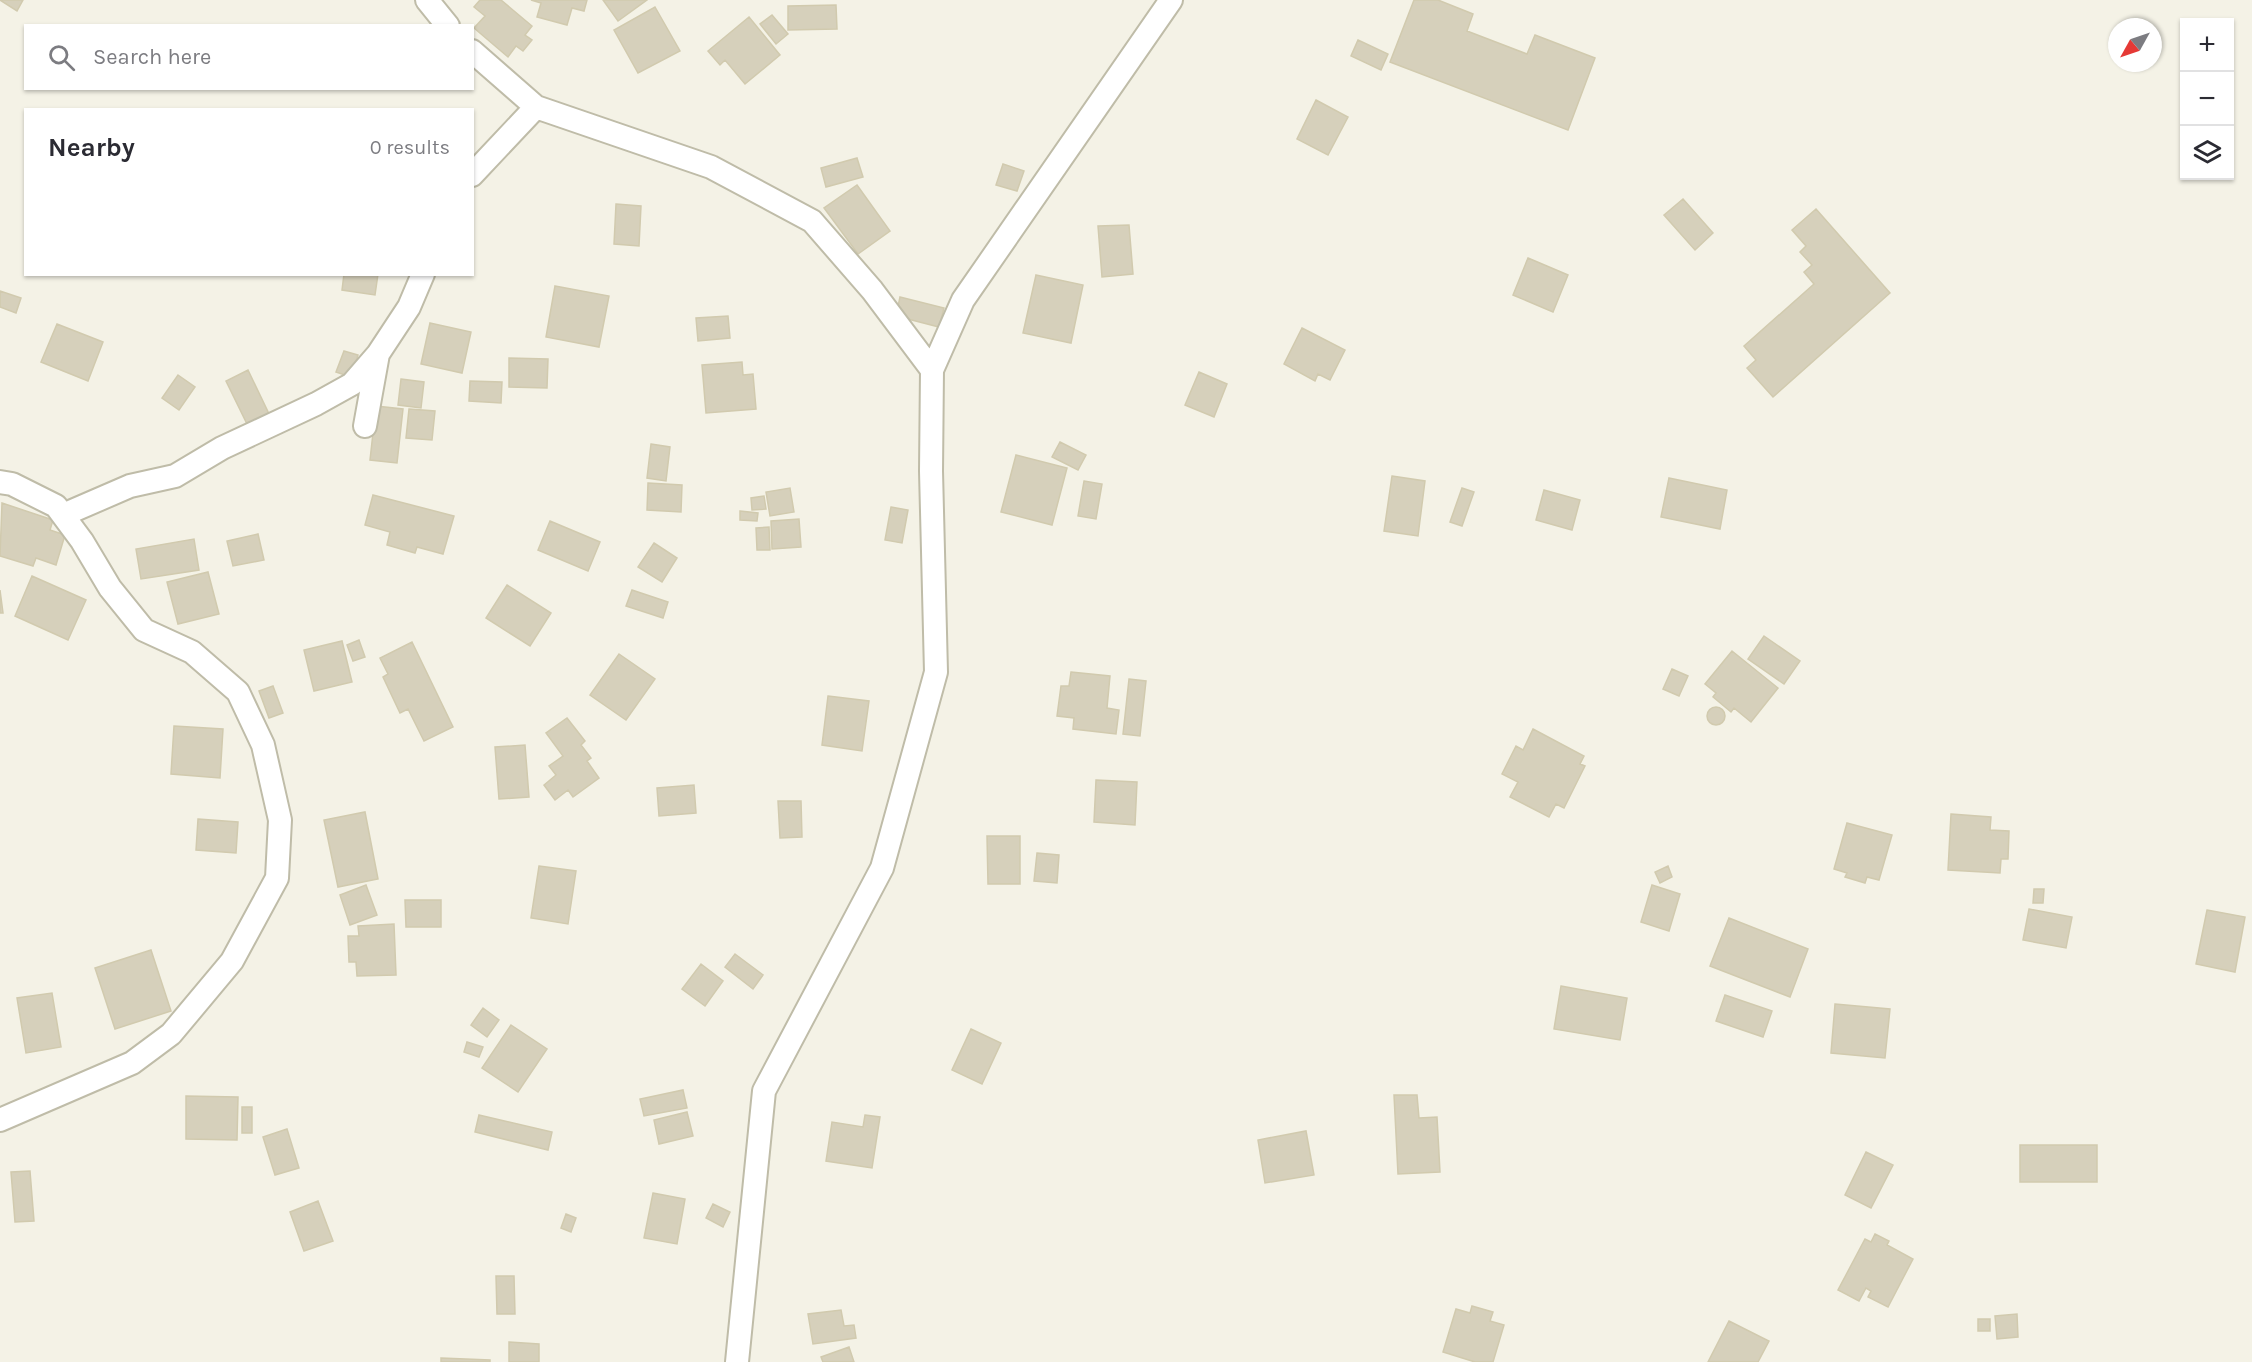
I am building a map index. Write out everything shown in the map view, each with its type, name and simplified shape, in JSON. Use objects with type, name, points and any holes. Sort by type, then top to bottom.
[{"type":"street","points":[[427,0],[446,24]]},
{"type":"street","points":[[737,1362],[764,1091],[882,868],[936,672],[931,471],[932,370],[963,300],[1171,0]]},
{"type":"street","points":[[474,53],[536,107],[711,167],[812,221],[872,290],[932,370]]},
{"type":"street","points":[[474,173],[536,107]]},
{"type":"street","points":[[63,515],[130,486],[175,476],[222,448],[352,384],[378,354],[409,307],[422,276]]},
{"type":"street","points":[[365,426],[378,354]]},
{"type":"street","points":[[0,482],[12,484],[56,506],[82,542],[110,588],[144,630],[192,652],[238,692],[263,745],[280,820],[277,878],[232,961],[171,1034],[132,1063],[0,1120]]},
{"type":"building","points":[[0,0],[23,0],[17,11]]},
{"type":"building","points":[[480,0],[501,0],[532,26],[525,35],[532,40],[523,51],[516,46],[508,57],[474,28],[485,16],[474,7]]},
{"type":"building","points":[[531,0],[587,0],[584,11],[572,8],[567,25],[537,17],[541,3]]},
{"type":"building","points":[[603,0],[647,0],[618,21]]},
{"type":"building","points":[[1414,0],[1438,0],[1473,14],[1467,31],[1527,54],[1535,35],[1595,58],[1568,130],[1390,62]]},
{"type":"building","points":[[836,5],[837,29],[788,30],[788,6]]},
{"type":"building","points":[[655,7],[680,51],[638,73],[614,30]]},
{"type":"building","points":[[772,15],[788,34],[776,44],[760,24]]},
{"type":"building","points":[[749,17],[780,55],[745,84],[725,60],[720,65],[708,51]]},
{"type":"building","points":[[1358,40],[1388,54],[1381,70],[1351,56]]},
{"type":"building","points":[[1316,100],[1348,117],[1328,155],[1297,139]]},
{"type":"building","points":[[857,158],[863,177],[826,187],[821,168]]},
{"type":"building","points":[[1003,164],[1024,171],[1017,191],[996,185]]},
{"type":"building","points":[[857,185],[890,231],[858,254],[824,208]]},
{"type":"building","points":[[1683,199],[1713,233],[1695,250],[1664,215]]},
{"type":"building","points":[[616,204],[641,206],[639,246],[614,244]]},
{"type":"building","points":[[1816,209],[1890,293],[1773,397],[1747,368],[1756,360],[1744,346],[1814,284],[1804,272],[1812,265],[1800,252],[1806,246],[1792,230]]},
{"type":"building","points":[[1129,225],[1133,274],[1102,277],[1098,226]]},
{"type":"building","points":[[1528,258],[1568,275],[1553,312],[1513,295]]},
{"type":"building","points":[[1036,275],[1083,285],[1071,343],[1023,333]]},
{"type":"building","points":[[344,276],[378,276],[375,295],[342,290]]},
{"type":"building","points":[[555,286],[609,296],[599,347],[546,337]]},
{"type":"building","points":[[0,291],[21,298],[16,313],[0,307]]},
{"type":"building","points":[[900,297],[944,308],[939,327],[896,316]]},
{"type":"building","points":[[728,316],[730,338],[698,341],[696,318]]},
{"type":"building","points":[[430,323],[471,332],[462,373],[421,364]]},
{"type":"building","points":[[57,324],[103,342],[88,381],[41,362]]},
{"type":"building","points":[[1302,328],[1345,350],[1330,380],[1318,374],[1315,381],[1284,364]]},
{"type":"building","points":[[344,351],[358,355],[351,377],[336,372]]},
{"type":"building","points":[[509,358],[548,359],[547,388],[509,387]]},
{"type":"building","points":[[742,362],[743,375],[753,374],[756,409],[706,413],[702,365]]},
{"type":"building","points":[[248,370],[270,416],[248,426],[226,381]]},
{"type":"building","points":[[1199,372],[1227,384],[1214,417],[1185,405]]},
{"type":"building","points":[[178,375],[195,387],[179,410],[162,398]]},
{"type":"building","points":[[401,379],[424,382],[421,408],[398,405]]},
{"type":"building","points":[[470,381],[502,382],[501,403],[469,401]]},
{"type":"building","points":[[376,406],[403,409],[397,463],[370,460]]},
{"type":"building","points":[[409,409],[435,411],[432,440],[406,438]]},
{"type":"building","points":[[1060,442],[1086,455],[1078,470],[1052,457]]},
{"type":"building","points":[[651,444],[670,447],[666,481],[647,478]]},
{"type":"building","points":[[1016,455],[1067,468],[1052,525],[1001,512]]},
{"type":"building","points":[[1392,476],[1425,481],[1418,536],[1384,531]]},
{"type":"building","points":[[1669,478],[1727,490],[1720,529],[1661,517]]},
{"type":"building","points":[[1084,481],[1102,484],[1096,519],[1078,516]]},
{"type":"building","points":[[648,483],[682,485],[681,512],[647,510]]},
{"type":"building","points":[[790,488],[794,512],[770,516],[766,492]]},
{"type":"building","points":[[1462,488],[1474,492],[1462,526],[1450,522]]},
{"type":"building","points":[[1544,490],[1580,500],[1572,530],[1536,520]]},
{"type":"building","points":[[373,495],[454,516],[443,554],[417,547],[415,553],[387,545],[390,532],[365,525]]},
{"type":"building","points":[[764,496],[766,509],[752,510],[751,498]]},
{"type":"building","points":[[2,503],[53,520],[50,530],[65,535],[56,565],[36,558],[33,566],[0,556]]},
{"type":"building","points":[[891,507],[908,510],[902,543],[885,540]]},
{"type":"building","points":[[740,511],[758,513],[757,521],[740,520]]},
{"type":"building","points":[[799,519],[801,547],[772,549],[771,521]]},
{"type":"building","points":[[550,521],[600,542],[588,571],[538,550]]},
{"type":"building","points":[[769,527],[770,550],[757,550],[756,528]]},
{"type":"building","points":[[258,534],[264,560],[233,566],[227,541]]},
{"type":"building","points":[[194,539],[199,570],[141,579],[136,549]]},
{"type":"building","points":[[654,543],[677,558],[662,582],[638,567]]},
{"type":"building","points":[[208,572],[219,614],[178,624],[167,582]]},
{"type":"building","points":[[32,576],[86,600],[68,640],[15,616]]},
{"type":"building","points":[[507,585],[551,613],[530,646],[486,618]]},
{"type":"building","points":[[0,590],[3,613],[0,613]]},
{"type":"building","points":[[632,590],[668,602],[663,618],[626,606]]},
{"type":"building","points":[[1764,636],[1800,661],[1784,684],[1748,659]]},
{"type":"building","points":[[359,640],[365,657],[353,661],[347,645]]},
{"type":"building","points":[[342,641],[352,682],[314,691],[304,650]]},
{"type":"building","points":[[412,642],[453,727],[424,741],[408,709],[400,713],[383,677],[388,674],[380,658]]},
{"type":"building","points":[[1732,651],[1778,688],[1751,722],[1734,708],[1731,712],[1713,697],[1716,693],[1705,684]]},
{"type":"building","points":[[619,654],[655,679],[626,720],[590,695]]},
{"type":"building","points":[[1672,669],[1688,676],[1679,696],[1663,689]]},
{"type":"building","points":[[1071,672],[1110,676],[1107,708],[1119,710],[1116,734],[1073,729],[1074,718],[1057,716],[1061,686],[1069,686]]},
{"type":"building","points":[[1129,679],[1146,681],[1140,736],[1123,734]]},
{"type":"building","points":[[273,686],[283,713],[269,718],[259,691]]},
{"type":"building","points":[[828,696],[869,701],[862,751],[822,745]]},
{"type":"building","points":[[1716,707],[1722,710],[1725,716],[1722,722],[1716,725],[1710,722],[1707,716],[1710,710]]},
{"type":"building","points":[[567,718],[585,741],[581,745],[591,758],[587,761],[599,778],[573,797],[568,790],[555,800],[544,785],[556,775],[549,766],[563,756],[546,733]]},
{"type":"building","points":[[174,726],[223,729],[220,778],[171,774]]},
{"type":"building","points":[[1533,729],[1584,756],[1580,764],[1585,766],[1564,808],[1556,804],[1549,817],[1510,797],[1518,782],[1502,774],[1516,746],[1523,750]]},
{"type":"building","points":[[525,745],[529,797],[499,799],[495,747]]},
{"type":"building","points":[[1096,780],[1137,782],[1135,825],[1094,822]]},
{"type":"building","points":[[694,785],[696,813],[659,816],[657,788]]},
{"type":"building","points":[[778,801],[801,801],[802,837],[780,838]]},
{"type":"building","points":[[365,812],[378,879],[338,887],[324,820]]},
{"type":"building","points":[[1951,814],[1991,817],[1990,830],[2009,831],[2008,859],[2001,859],[2000,873],[1948,870]]},
{"type":"building","points":[[198,819],[238,822],[236,853],[196,850]]},
{"type":"building","points":[[1847,823],[1892,835],[1879,880],[1867,877],[1865,883],[1845,877],[1847,873],[1834,869]]},
{"type":"building","points":[[987,836],[1020,836],[1020,884],[988,884]]},
{"type":"building","points":[[1037,853],[1059,855],[1057,883],[1034,881]]},
{"type":"building","points":[[539,866],[576,871],[568,924],[531,918]]},
{"type":"building","points":[[1668,866],[1672,877],[1660,883],[1655,872]]},
{"type":"building","points":[[366,885],[377,915],[350,925],[340,895]]},
{"type":"building","points":[[1652,885],[1680,894],[1669,931],[1641,922]]},
{"type":"building","points":[[2034,889],[2044,889],[2043,903],[2033,903]]},
{"type":"building","points":[[405,900],[441,900],[441,927],[406,927]]},
{"type":"building","points":[[2029,909],[2072,917],[2066,948],[2023,940]]},
{"type":"building","points":[[2207,910],[2245,917],[2235,972],[2196,964]]},
{"type":"building","points":[[1729,918],[1808,949],[1790,997],[1710,966]]},
{"type":"building","points":[[394,924],[396,975],[357,976],[356,962],[349,962],[348,936],[359,936],[358,926]]},
{"type":"building","points":[[151,950],[171,1011],[115,1029],[95,968]]},
{"type":"building","points":[[735,954],[763,975],[753,989],[725,967]]},
{"type":"building","points":[[701,964],[723,981],[705,1006],[682,989]]},
{"type":"building","points":[[1561,986],[1627,998],[1620,1040],[1554,1029]]},
{"type":"building","points":[[52,993],[61,1047],[26,1053],[17,998]]},
{"type":"building","points":[[1725,995],[1772,1011],[1763,1037],[1716,1021]]},
{"type":"building","points":[[1835,1004],[1890,1009],[1885,1058],[1831,1053]]},
{"type":"building","points":[[483,1008],[499,1020],[487,1037],[471,1025]]},
{"type":"building","points":[[511,1025],[547,1049],[518,1092],[482,1068]]},
{"type":"building","points":[[971,1029],[1001,1043],[982,1084],[952,1070]]},
{"type":"building","points":[[467,1042],[483,1047],[479,1057],[464,1052]]},
{"type":"building","points":[[683,1090],[687,1108],[644,1116],[640,1099]]},
{"type":"building","points":[[1394,1095],[1417,1095],[1419,1118],[1437,1117],[1440,1172],[1398,1174]]},
{"type":"building","points":[[186,1096],[238,1097],[237,1140],[186,1139]]},
{"type":"building","points":[[242,1107],[252,1107],[252,1133],[242,1133]]},
{"type":"building","points":[[687,1112],[693,1136],[659,1144],[654,1120]]},
{"type":"building","points":[[479,1115],[552,1132],[548,1150],[475,1132]]},
{"type":"building","points":[[865,1115],[880,1117],[872,1168],[826,1161],[832,1122],[863,1127]]},
{"type":"building","points":[[287,1129],[299,1168],[275,1175],[263,1137]]},
{"type":"building","points":[[1306,1131],[1314,1175],[1265,1183],[1258,1140]]},
{"type":"building","points":[[2020,1145],[2097,1145],[2097,1182],[2020,1182]]},
{"type":"building","points":[[1866,1152],[1893,1165],[1871,1208],[1845,1195]]},
{"type":"building","points":[[30,1171],[34,1221],[15,1222],[11,1172]]},
{"type":"building","points":[[653,1193],[685,1199],[677,1244],[644,1238]]},
{"type":"building","points":[[318,1201],[333,1241],[304,1251],[290,1212]]},
{"type":"building","points":[[713,1204],[730,1212],[723,1227],[706,1218]]},
{"type":"building","points":[[566,1214],[576,1218],[571,1232],[561,1228]]},
{"type":"building","points":[[1875,1234],[1889,1241],[1887,1245],[1913,1259],[1888,1307],[1868,1297],[1871,1291],[1866,1288],[1859,1301],[1838,1290],[1865,1239],[1871,1242]]},
{"type":"building","points":[[496,1276],[514,1276],[515,1314],[497,1314]]},
{"type":"building","points":[[1472,1306],[1493,1312],[1490,1321],[1504,1325],[1493,1362],[1475,1362],[1443,1352],[1456,1309],[1470,1313]]},
{"type":"building","points":[[841,1310],[844,1326],[854,1325],[856,1338],[813,1344],[808,1314]]},
{"type":"building","points":[[2017,1314],[2018,1337],[1997,1339],[1995,1316]]},
{"type":"building","points":[[1978,1319],[1990,1319],[1990,1331],[1978,1331]]},
{"type":"building","points":[[1729,1321],[1769,1341],[1758,1362],[1708,1362]]},
{"type":"building","points":[[509,1342],[539,1344],[539,1362],[509,1362]]},
{"type":"building","points":[[849,1347],[854,1362],[823,1362],[821,1357]]},
{"type":"building","points":[[441,1358],[490,1360],[490,1362],[441,1362]]}]
